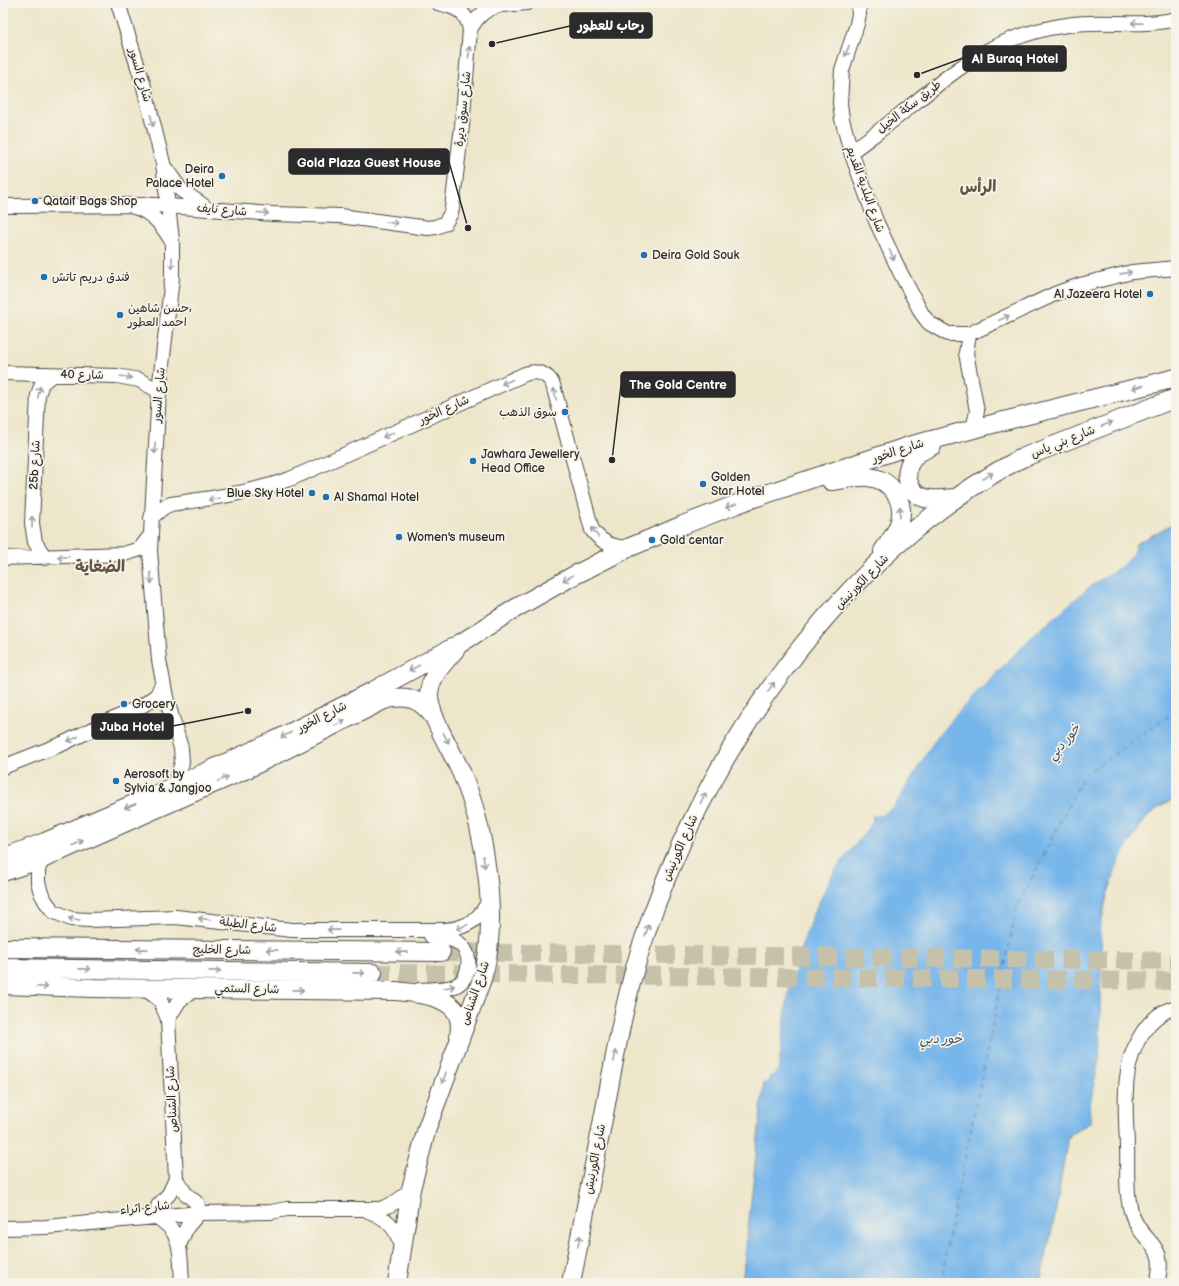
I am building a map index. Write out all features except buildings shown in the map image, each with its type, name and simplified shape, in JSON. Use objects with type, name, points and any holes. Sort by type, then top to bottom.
[{"type":"main road","name":"شارع الخور","points":[[3,858],[45,842],[171,788],[324,716],[461,643],[546,590],[628,548],[716,512],[909,446],[1176,378]]},
{"type":"main road","name":"شارع بني ياس","points":[[956,498],[999,470],[1022,458],[1176,398]]},
{"type":"main road","points":[[956,498],[923,498],[910,487],[907,479],[907,470],[915,456],[966,431]]},
{"type":"main road","points":[[788,487],[867,476],[888,484],[896,493],[900,503],[901,514],[899,525],[861,581]]},
{"type":"main road","name":"شارع الكورنيش","points":[[571,1282],[626,1006],[648,926],[673,861],[705,793],[746,723],[794,656],[861,581],[907,537],[956,498]]},
{"type":"main road","name":"شارع الشناص","points":[[397,1283],[411,1189],[427,1128],[486,967],[490,941],[489,900],[480,836],[472,805],[459,768],[433,716],[429,693],[431,682],[436,672],[461,643]]},
{"type":"main road","name":"شارع الخور","points":[[3,872],[42,858],[249,768],[384,700],[395,697],[412,699],[427,706],[433,716]]},
{"type":"main road","name":"شارع الخليج","points":[[3,948],[441,952]]},
{"type":"main road","name":"شارع الخليج","points":[[3,968],[373,973]]},
{"type":"main road","name":"شارع الستمي","points":[[3,984],[42,987],[396,991],[430,996],[448,1004],[459,1021],[460,1030],[458,1042]]},
{"type":"street","name":"شارع السور","points":[[118,3],[143,83],[163,163],[172,240],[171,293],[159,391],[150,536],[154,620],[163,682],[181,748],[182,762],[178,776],[171,788]]},
{"type":"street","points":[[470,30],[476,19],[486,10],[497,4],[527,3]]},
{"type":"street","name":"شارع البلدية القديم","points":[[858,3],[859,14],[857,24],[845,55],[840,86],[842,119],[851,152],[873,214],[900,272],[922,314],[929,323],[948,334]]},
{"type":"street","points":[[446,4],[463,13],[467,18],[470,30]]},
{"type":"street","name":"طريق سكة الخيل","points":[[851,152],[970,60],[1013,39],[1038,30],[1067,25],[1092,22],[1145,23],[1176,19]]},
{"type":"street","name":"شارع سوق ديرة","points":[[440,226],[448,218],[452,208],[462,126],[470,30]]},
{"type":"street","points":[[163,163],[169,175],[181,190],[196,202],[208,208]]},
{"type":"street","name":"شارع نايف","points":[[3,206],[168,205],[273,214],[362,218],[423,228],[440,226]]},
{"type":"street","points":[[128,206],[144,210],[155,218],[172,240]]},
{"type":"street","points":[[948,334],[969,334],[1057,293],[1080,285],[1132,272],[1176,268]]},
{"type":"street","points":[[948,334],[966,353]]},
{"type":"street","points":[[966,431],[977,418],[977,403],[966,353],[969,334]]},
{"type":"street","name":"شارع الخور","points":[[151,518],[164,507],[171,504],[229,496],[290,479],[524,374],[534,372],[547,377],[553,385],[592,530],[607,544],[617,548],[628,548]]},
{"type":"street","name":"شارع 40","points":[[3,373],[129,377],[139,380],[159,391]]},
{"type":"street","name":"25b شارع","points":[[45,558],[35,542],[32,523],[38,395],[42,383],[52,375]]},
{"type":"street","points":[[977,403],[983,410],[1000,422]]},
{"type":"street","points":[[3,558],[45,558],[128,553],[140,548],[150,536]]},
{"type":"street","points":[[3,767],[62,744],[145,704],[157,695],[163,682]]},
{"type":"street","name":"شارع الطبلة","points":[[42,858],[38,870],[38,882],[41,893],[53,911],[71,919],[89,920],[176,917],[292,930],[400,931],[456,929],[477,919],[489,900]]},
{"type":"street","points":[[396,991],[452,987],[460,983],[466,976],[469,967],[464,949],[455,940],[400,931]]},
{"type":"street","name":"شارع الشناص","points":[[144,988],[160,1000],[168,1018],[176,1179]]},
{"type":"street","points":[[168,1018],[180,1001],[196,988]]},
{"type":"street","points":[[1157,1283],[1160,1269],[1159,1254],[1135,1223],[1129,1202],[1126,1085],[1130,1057],[1134,1045],[1149,1024],[1159,1015],[1176,1007]]},
{"type":"street","points":[[176,1179],[185,1194],[199,1208],[187,1227],[180,1245],[182,1283]]},
{"type":"street","points":[[176,1179],[169,1194],[156,1211],[170,1228],[180,1245]]},
{"type":"street","name":"شارع اثراء","points":[[3,1219],[199,1208],[271,1212],[287,1209],[368,1210],[380,1209],[392,1205],[403,1198],[411,1189]]},
{"type":"street","name":"شارع اثراء","points":[[368,1210],[390,1223],[398,1235],[402,1245]]},
{"type":"street","name":"شارع اثراء","points":[[3,1228],[46,1227],[156,1211]]},
{"type":"water","name":"خور دبي","points":[[1176,522],[1176,797],[1155,810],[1144,821],[1124,853],[1108,891],[1101,928],[1100,1057],[1090,1107],[1091,1122],[1071,1134],[1067,1142],[1055,1215],[1040,1283],[742,1283],[764,1083],[767,1082],[770,1076],[778,1069],[787,997],[800,949],[813,913],[834,871],[872,823],[872,816],[881,815],[894,806],[937,736],[960,710],[1029,639],[1090,586],[1124,564],[1132,554],[1136,544]]},
{"type":"pier","points":[[1136,544],[1132,554],[1124,564],[1090,586],[1029,639],[960,710],[937,736],[894,806],[881,815],[872,816],[872,823],[834,871],[813,913],[800,949],[787,997],[778,1069],[770,1076],[767,1082],[762,1083],[776,1068],[785,997],[798,949],[812,912],[832,870],[870,823],[870,815],[880,814],[892,805],[936,735],[958,708],[1027,637],[1089,585],[1123,562]]},
{"type":"pier","points":[[1155,810],[1124,857],[1117,873],[1102,929],[1104,943],[1102,1058],[1092,1107],[1093,1122],[1091,1122],[1090,1107],[1100,1057],[1102,943],[1100,929],[1115,872],[1122,856],[1129,844]]},
{"type":"ferry route","points":[[942,1283],[946,1250],[1017,907],[1084,775],[1176,711]]},
{"type":"tunnel","points":[[441,952],[1176,961]]},
{"type":"tunnel","points":[[373,973],[1176,981]]},
{"type":"place","name":"رحاب للعطور","points":[[492,44]]},
{"type":"place","name":"Al Buraq Hotel","points":[[917,75]]},
{"type":"place","name":"Deira Palace Hotel","points":[[222,176]]},
{"type":"place","name":"Qataif Bags Shop","points":[[35,201]]},
{"type":"place","name":"Gold Plaza Guest House","points":[[468,228]]},
{"type":"place","name":"Deira Gold Souk","points":[[644,255]]},
{"type":"place","name":"فندق دريم تاتش","points":[[44,277]]},
{"type":"place","name":"Al Jazeera Hotel","points":[[1150,294]]},
{"type":"place","name":"حسن شاهين، احمد العطور","points":[[120,315]]},
{"type":"place","name":"سوق الذهب","points":[[565,412]]},
{"type":"place","name":"The Gold Centre","points":[[612,460]]},
{"type":"place","name":"Jawhara Jewellery Head Office","points":[[473,461]]},
{"type":"place","name":"Golden Star Hotel","points":[[703,484]]},
{"type":"place","name":"Blue Sky Hotel","points":[[312,493]]},
{"type":"place","name":"Al Shamal Hotel","points":[[326,497]]},
{"type":"place","name":"Women's museum","points":[[399,537]]},
{"type":"place","name":"Gold centar","points":[[652,540]]},
{"type":"place","name":"Grocery","points":[[124,704]]},
{"type":"place","name":"Juba Hotel","points":[[248,711]]},
{"type":"place","name":"Aerosoft by Sylvia & Jangjoo","points":[[116,781]]},
{"type":"district","name":"الرأس","points":[[978,187]]},
{"type":"district","name":"الضغاية","points":[[100,567]]}]
